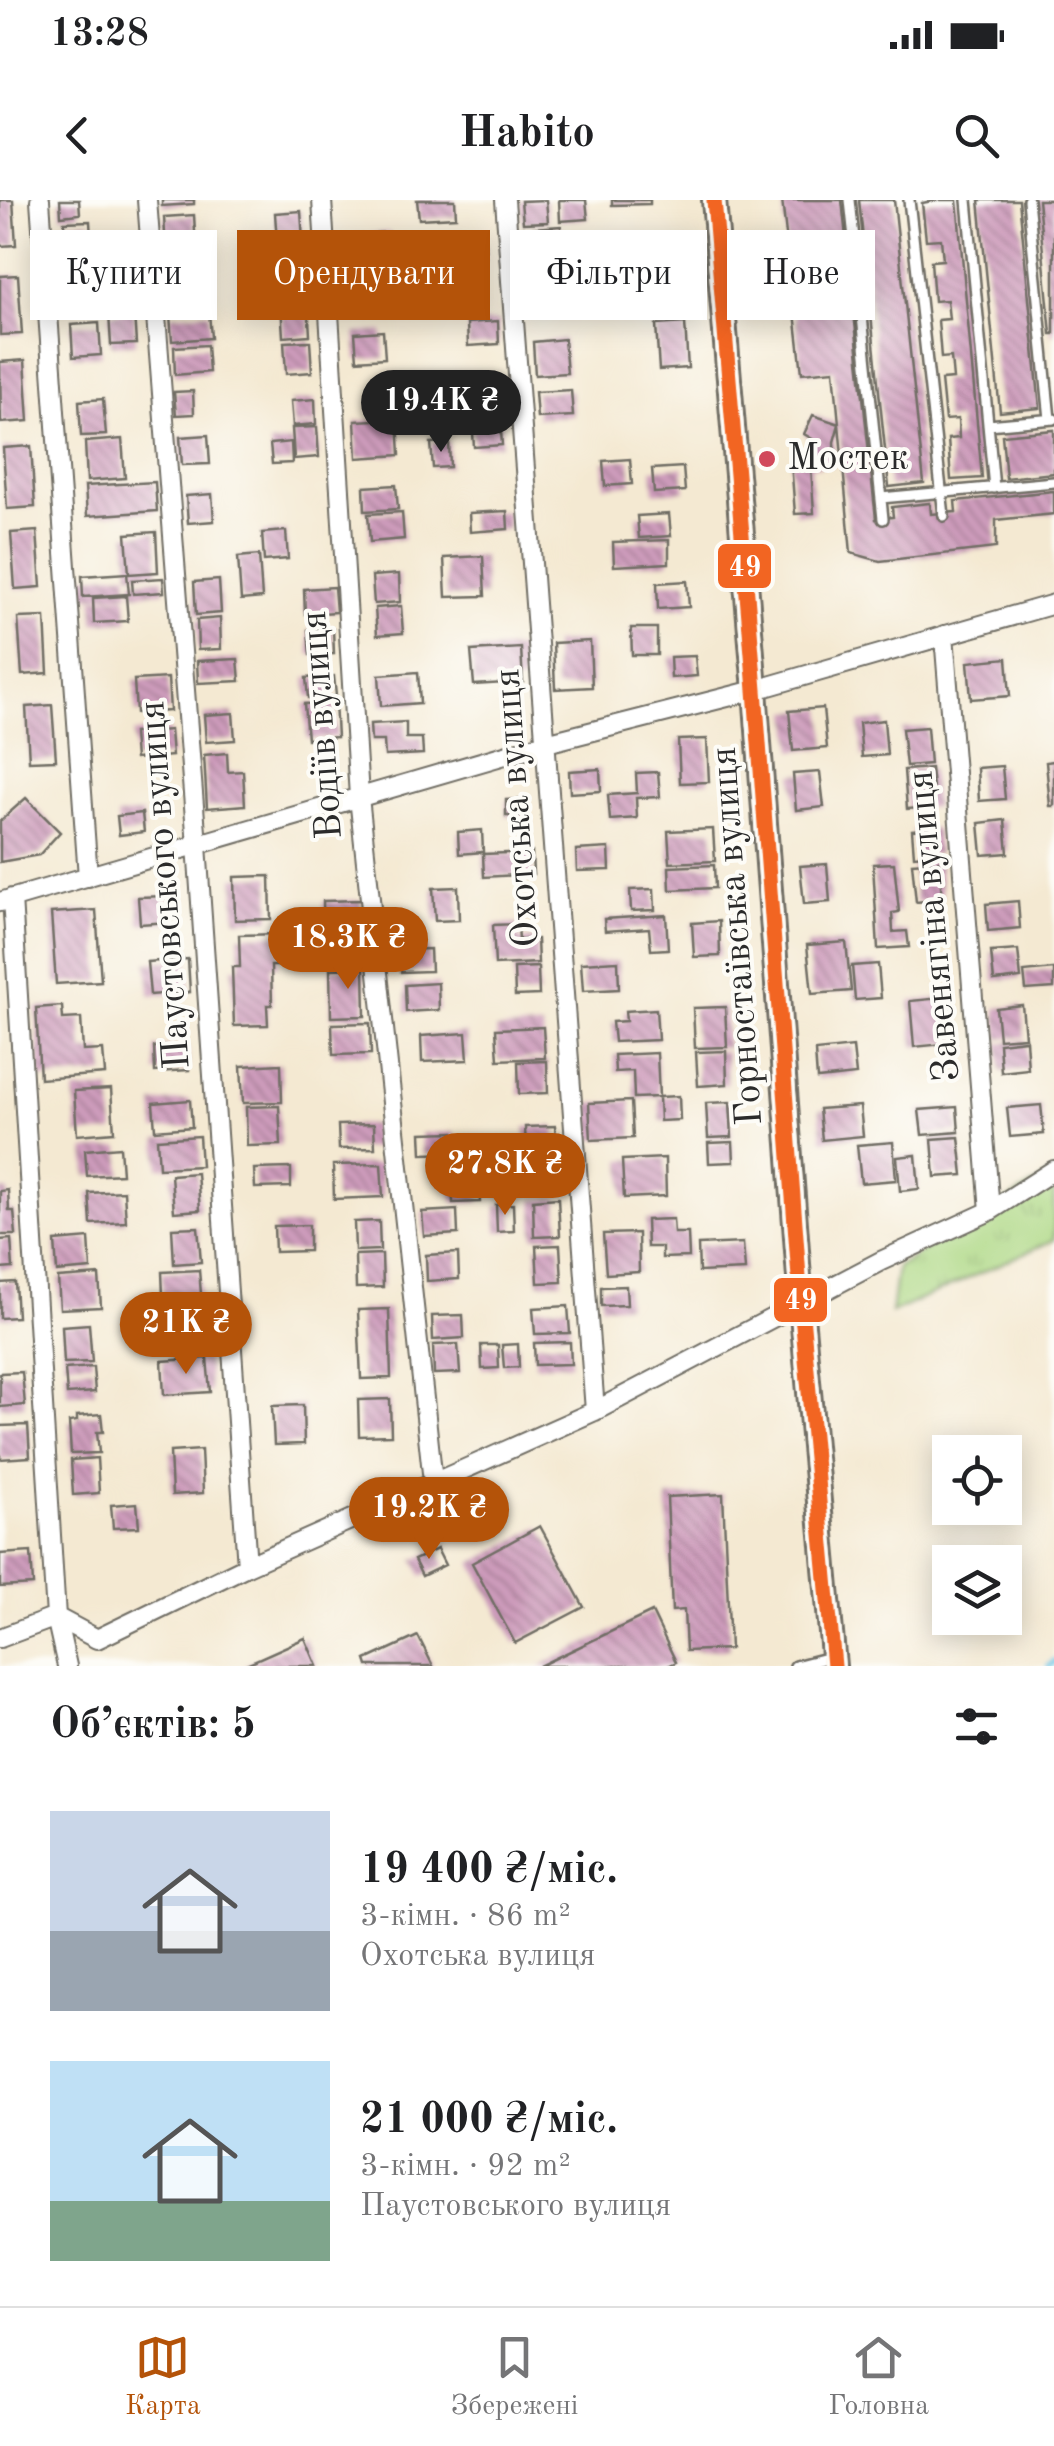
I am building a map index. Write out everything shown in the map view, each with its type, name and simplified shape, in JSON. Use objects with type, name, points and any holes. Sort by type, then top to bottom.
[{"type":"main road","name":"Горностаївська вулиця","points":[[714,200],[833,1661]]},
{"type":"street","name":"Паустовського вулиця","points":[[40,200],[88,877]]},
{"type":"street","name":"Паустовського вулиця","points":[[147,200],[247,1566]]},
{"type":"street","name":"Водіїв вулиця","points":[[322,200],[359,797],[434,1482]]},
{"type":"street","name":"Охотська вулиця","points":[[505,200],[596,1411]]},
{"type":"street","points":[[67,1666],[56,1617],[6,900],[546,743],[755,690],[1054,604]]},
{"type":"street","name":"Завенягіна вулиця","points":[[944,636],[990,1211]]},
{"type":"street","points":[[0,1638],[56,1617],[96,1639],[247,1566],[596,1411],[880,1261],[990,1211],[1054,1170]]},
{"type":"lane","points":[[850,200],[883,520]]},
{"type":"lane","points":[[909,200],[944,516]]},
{"type":"lane","points":[[967,200],[994,488]]},
{"type":"lane","points":[[988,425],[1052,419],[1028,200]]},
{"type":"lane","points":[[881,498],[1054,482]]},
{"type":"lane","points":[[795,1666],[833,1661]]},
{"type":"green space","points":[[1054,1172],[1054,1240],[891,1313],[897,1267]]},
{"type":"building","points":[[0,200],[13,200],[16,245],[0,246]]},
{"type":"building","points":[[60,200],[79,200],[80,214],[61,216]]},
{"type":"building","points":[[162,200],[194,200],[194,204],[162,206]]},
{"type":"building","points":[[417,200],[455,200],[456,217],[419,219]]},
{"type":"building","points":[[546,200],[548,222],[523,223],[521,201]]},
{"type":"building","points":[[559,200],[586,200],[588,219],[560,221]]},
{"type":"building","points":[[612,200],[650,200],[650,204],[612,205]]},
{"type":"building","points":[[782,200],[842,200],[845,230],[785,230]]},
{"type":"building","points":[[859,200],[894,200],[924,483],[889,487],[872,320],[875,320],[875,230],[862,230]]},
{"type":"building","points":[[957,200],[982,478],[951,480],[948,439],[959,438],[958,419],[945,420],[941,380],[953,379],[951,357],[941,358],[938,320],[949,319],[947,300],[934,301],[931,261],[943,260],[941,239],[926,240],[922,203]]},
{"type":"building","points":[[979,200],[1019,200],[1040,408],[1000,412]]},
{"type":"building","points":[[1038,200],[1054,200],[1054,334],[1051,334]]},
{"type":"building","points":[[301,211],[302,230],[276,230],[275,213]]},
{"type":"building","points":[[194,215],[195,230],[165,230],[164,217]]},
{"type":"building","points":[[90,221],[91,230],[64,230],[64,222]]},
{"type":"building","points":[[561,226],[561,230],[533,230]]},
{"type":"building","points":[[18,275],[22,334],[0,335],[0,276]]},
{"type":"building","points":[[109,320],[134,320],[136,344],[111,345]]},
{"type":"building","points":[[170,320],[210,320],[211,338],[172,341]]},
{"type":"building","points":[[282,320],[309,320],[310,335],[283,337]]},
{"type":"building","points":[[796,320],[855,320],[876,519],[893,517],[892,507],[930,503],[931,514],[956,512],[955,501],[1054,491],[1054,514],[996,520],[996,548],[880,561],[851,553],[834,370],[802,373]]},
{"type":"building","points":[[498,321],[499,344],[468,346],[467,323]]},
{"type":"building","points":[[99,323],[101,355],[73,357],[71,325]]},
{"type":"building","points":[[685,323],[688,368],[659,370],[656,325]]},
{"type":"building","points":[[383,331],[385,358],[357,360],[355,333]]},
{"type":"building","points":[[564,339],[567,373],[535,375],[533,342]]},
{"type":"building","points":[[310,341],[312,372],[286,374],[284,342]]},
{"type":"building","points":[[207,345],[209,372],[175,375],[174,347]]},
{"type":"building","points":[[25,360],[29,421],[1,423],[0,362]]},
{"type":"building","points":[[424,375],[426,413],[391,416],[389,377]]},
{"type":"building","points":[[571,390],[573,416],[537,418],[535,392]]},
{"type":"building","points":[[193,391],[194,414],[176,415],[174,392]]},
{"type":"building","points":[[103,399],[106,435],[81,436],[79,401]]},
{"type":"building","points":[[315,399],[316,424],[293,426],[291,401]]},
{"type":"building","points":[[813,415],[839,424],[834,442],[835,465],[811,467],[814,513],[795,514],[791,462],[801,462],[814,440],[804,434]]},
{"type":"building","points":[[500,417],[502,445],[474,447],[472,419]]},
{"type":"building","points":[[398,419],[400,455],[357,458],[355,421]]},
{"type":"building","points":[[317,427],[319,457],[294,459],[292,428]]},
{"type":"building","points":[[1054,430],[1054,473],[1006,478],[1002,435]]},
{"type":"building","points":[[208,435],[210,464],[182,465],[180,437]]},
{"type":"building","points":[[122,439],[125,478],[87,481],[85,442]]},
{"type":"building","points":[[291,442],[292,463],[272,464],[270,444]]},
{"type":"building","points":[[449,442],[450,467],[433,468],[431,443]]},
{"type":"building","points":[[31,446],[35,507],[7,509],[3,448]]},
{"type":"building","points":[[630,459],[632,484],[605,486],[603,461]]},
{"type":"building","points":[[683,467],[685,491],[654,493],[652,469]]},
{"type":"building","points":[[155,482],[157,511],[87,516],[85,486]]},
{"type":"building","points":[[396,485],[398,509],[365,511],[364,487]]},
{"type":"building","points":[[212,494],[214,521],[188,523],[186,496]]},
{"type":"building","points":[[507,511],[508,529],[470,532],[469,513]]},
{"type":"building","points":[[402,512],[404,539],[370,542],[368,514]]},
{"type":"building","points":[[669,514],[671,536],[639,538],[637,516]]},
{"type":"building","points":[[37,531],[41,587],[15,589],[11,533]]},
{"type":"building","points":[[286,531],[288,559],[264,561],[262,533]]},
{"type":"building","points":[[156,532],[158,572],[129,574],[126,534]]},
{"type":"building","points":[[669,540],[669,563],[614,566],[613,542]]},
{"type":"building","points":[[259,555],[262,598],[241,600],[238,557]]},
{"type":"building","points":[[483,556],[485,596],[446,597],[444,558]]},
{"type":"building","points":[[127,573],[129,594],[83,597],[82,576]]},
{"type":"building","points":[[399,574],[400,602],[374,604],[372,576]]},
{"type":"building","points":[[163,578],[164,592],[133,594],[132,580]]},
{"type":"building","points":[[219,580],[221,613],[196,615],[194,582]]},
{"type":"building","points":[[687,581],[689,607],[658,609],[657,583]]},
{"type":"building","points":[[334,587],[336,612],[305,614],[304,589]]},
{"type":"building","points":[[126,596],[128,621],[94,623],[93,598]]},
{"type":"building","points":[[401,606],[403,633],[377,635],[375,608]]},
{"type":"building","points":[[45,617],[48,673],[22,675],[18,618]]},
{"type":"building","points":[[220,618],[221,649],[198,650],[197,620]]},
{"type":"building","points":[[631,628],[657,628],[657,655],[632,655]]},
{"type":"building","points":[[333,629],[334,654],[310,655],[308,630]]},
{"type":"building","points":[[590,641],[592,687],[555,689],[553,643]]},
{"type":"building","points":[[521,648],[523,682],[474,685],[471,651]]},
{"type":"building","points":[[695,656],[697,676],[671,678],[670,657]]},
{"type":"building","points":[[1007,658],[1010,696],[971,699],[968,662]]},
{"type":"building","points":[[238,659],[240,681],[198,683],[197,661]]},
{"type":"building","points":[[418,672],[420,703],[381,706],[379,675]]},
{"type":"building","points":[[334,676],[336,696],[308,698],[306,678]]},
{"type":"building","points":[[168,678],[170,711],[136,713],[134,680]]},
{"type":"building","points":[[335,702],[337,737],[307,739],[304,704]]},
{"type":"building","points":[[52,705],[56,760],[29,761],[26,707]]},
{"type":"building","points":[[823,708],[827,748],[793,751],[789,711]]},
{"type":"building","points":[[233,713],[235,740],[206,742],[204,715]]},
{"type":"building","points":[[884,720],[887,755],[862,757],[859,723]]},
{"type":"building","points":[[406,722],[406,738],[422,738],[423,754],[385,756],[384,741],[371,741],[370,724]]},
{"type":"building","points":[[927,727],[930,764],[906,766],[902,729]]},
{"type":"building","points":[[170,730],[172,756],[135,759],[133,733]]},
{"type":"building","points":[[707,739],[709,782],[680,783],[678,740]]},
{"type":"building","points":[[227,753],[228,772],[243,771],[245,805],[207,808],[204,755]]},
{"type":"building","points":[[1054,761],[1054,806],[1050,806],[1046,762]]},
{"type":"building","points":[[1002,766],[1005,799],[979,801],[977,768]]},
{"type":"building","points":[[931,768],[935,807],[907,809],[904,770]]},
{"type":"building","points":[[600,769],[601,791],[570,793],[569,771]]},
{"type":"building","points":[[658,772],[660,797],[636,798],[637,818],[610,820],[608,795],[637,793],[636,773]]},
{"type":"building","points":[[820,772],[824,807],[796,810],[793,774]]},
{"type":"building","points":[[26,798],[60,832],[39,855],[0,862],[0,821]]},
{"type":"building","points":[[524,799],[525,816],[506,816],[506,800]]},
{"type":"building","points":[[142,813],[144,832],[119,835],[117,816]]},
{"type":"building","points":[[1005,820],[1008,853],[982,855],[979,823]]},
{"type":"building","points":[[936,828],[938,854],[914,856],[912,830]]},
{"type":"building","points":[[713,829],[715,861],[670,863],[668,831]]},
{"type":"building","points":[[482,830],[483,852],[459,854],[458,832]]},
{"type":"building","points":[[609,848],[610,870],[577,871],[576,850]]},
{"type":"building","points":[[532,852],[533,874],[484,877],[483,854]]},
{"type":"building","points":[[939,861],[942,899],[916,902],[912,863]]},
{"type":"building","points":[[894,863],[899,912],[892,913],[893,932],[907,931],[909,947],[878,949],[873,864]]},
{"type":"building","points":[[827,864],[830,902],[804,904],[800,866]]},
{"type":"building","points":[[714,865],[715,888],[670,890],[669,867]]},
{"type":"building","points":[[270,876],[271,919],[235,920],[234,877]]},
{"type":"building","points":[[458,887],[459,920],[435,921],[433,888]]},
{"type":"building","points":[[654,889],[655,910],[631,911],[630,890]]},
{"type":"building","points":[[167,896],[169,922],[140,924],[138,897]]},
{"type":"building","points":[[361,900],[362,938],[324,939],[323,901]]},
{"type":"building","points":[[1018,901],[1020,928],[988,931],[986,904]]},
{"type":"building","points":[[96,910],[101,981],[56,984],[51,913]]},
{"type":"building","points":[[666,915],[668,949],[651,950],[649,928],[605,931],[604,919]]},
{"type":"building","points":[[719,921],[720,956],[694,957],[692,923]]},
{"type":"building","points":[[518,924],[519,940],[537,939],[538,963],[495,965],[493,925]]},
{"type":"building","points":[[278,934],[279,966],[271,966],[268,1025],[234,1026],[232,967],[240,967],[239,935]]},
{"type":"building","points":[[846,942],[851,991],[812,994],[807,945]]},
{"type":"building","points":[[430,949],[431,971],[401,972],[400,950]]},
{"type":"building","points":[[1018,950],[1021,978],[994,981],[991,952]]},
{"type":"building","points":[[188,959],[190,992],[150,995],[147,962]]},
{"type":"building","points":[[618,961],[619,989],[583,991],[581,963]]},
{"type":"building","points":[[878,964],[881,998],[855,1000],[852,966]]},
{"type":"building","points":[[538,967],[539,995],[515,996],[514,968]]},
{"type":"building","points":[[364,968],[365,1016],[331,1017],[330,969]]},
{"type":"building","points":[[1054,969],[1054,988],[1026,990],[1024,972]]},
{"type":"building","points":[[438,983],[439,1010],[406,1012],[405,985]]},
{"type":"building","points":[[951,997],[955,1043],[914,1047],[910,1001]]},
{"type":"building","points":[[1022,1005],[1025,1037],[999,1039],[996,1008]]},
{"type":"building","points":[[62,1006],[63,1019],[81,1018],[83,1051],[103,1050],[105,1074],[40,1079],[36,1008]]},
{"type":"building","points":[[725,1007],[727,1047],[695,1048],[693,1008]]},
{"type":"building","points":[[656,1009],[658,1040],[614,1042],[612,1022],[626,1021],[625,1011]]},
{"type":"building","points":[[370,1023],[371,1054],[333,1055],[332,1024]]},
{"type":"building","points":[[543,1027],[545,1058],[498,1060],[496,1029]]},
{"type":"building","points":[[466,1033],[468,1060],[422,1062],[421,1036]]},
{"type":"building","points":[[1026,1040],[1028,1069],[1001,1072],[999,1043]]},
{"type":"building","points":[[188,1045],[189,1070],[155,1072],[154,1047]]},
{"type":"building","points":[[853,1047],[856,1075],[817,1079],[815,1051]]},
{"type":"building","points":[[726,1051],[727,1084],[698,1086],[696,1052]]},
{"type":"building","points":[[657,1053],[659,1097],[634,1098],[633,1071],[615,1072],[614,1055]]},
{"type":"building","points":[[547,1061],[548,1093],[519,1094],[518,1062]]},
{"type":"building","points":[[281,1064],[282,1102],[243,1103],[241,1066]]},
{"type":"building","points":[[111,1089],[114,1132],[77,1135],[74,1091]]},
{"type":"building","points":[[679,1096],[680,1120],[660,1121],[659,1097]]},
{"type":"building","points":[[190,1100],[192,1127],[155,1130],[153,1103]]},
{"type":"building","points":[[631,1101],[633,1138],[591,1140],[589,1103]]},
{"type":"building","points":[[730,1102],[732,1137],[708,1138],[706,1103]]},
{"type":"building","points":[[1041,1105],[1044,1134],[1010,1137],[1007,1108]]},
{"type":"building","points":[[279,1106],[281,1145],[247,1146],[246,1107]]},
{"type":"building","points":[[860,1106],[863,1136],[822,1140],[819,1109]]},
{"type":"building","points":[[957,1107],[959,1132],[922,1135],[919,1110]]},
{"type":"building","points":[[374,1124],[375,1148],[339,1149],[338,1125]]},
{"type":"building","points":[[555,1126],[557,1149],[526,1150],[525,1127]]},
{"type":"building","points":[[454,1132],[455,1153],[422,1154],[421,1133]]},
{"type":"building","points":[[199,1136],[201,1166],[159,1168],[157,1139]]},
{"type":"building","points":[[959,1137],[963,1175],[935,1177],[932,1139]]},
{"type":"building","points":[[733,1142],[734,1162],[709,1163],[708,1143]]},
{"type":"building","points":[[893,1142],[896,1180],[861,1183],[857,1145]]},
{"type":"building","points":[[120,1147],[122,1174],[87,1176],[85,1150]]},
{"type":"building","points":[[916,1155],[919,1189],[900,1191],[897,1157]]},
{"type":"building","points":[[556,1157],[557,1172],[530,1173],[530,1158]]},
{"type":"building","points":[[665,1158],[666,1196],[624,1198],[622,1160]]},
{"type":"building","points":[[381,1164],[383,1197],[334,1199],[333,1165]]},
{"type":"building","points":[[291,1168],[291,1187],[255,1188],[254,1169]]},
{"type":"building","points":[[197,1173],[200,1210],[174,1212],[171,1175]]},
{"type":"building","points":[[478,1176],[480,1202],[453,1203],[452,1178]]},
{"type":"building","points":[[8,1190],[16,1235],[0,1235],[0,1191]]},
{"type":"building","points":[[124,1191],[126,1222],[91,1224],[89,1193]]},
{"type":"building","points":[[558,1198],[560,1236],[534,1237],[533,1200]]},
{"type":"building","points":[[513,1204],[514,1231],[497,1232],[496,1205]]},
{"type":"building","points":[[457,1210],[458,1234],[424,1236],[422,1212]]},
{"type":"building","points":[[673,1219],[674,1233],[688,1233],[689,1257],[662,1258],[662,1247],[647,1247],[646,1220]]},
{"type":"building","points":[[379,1221],[380,1250],[355,1251],[354,1222]]},
{"type":"building","points":[[309,1225],[309,1251],[275,1252],[274,1226]]},
{"type":"building","points":[[198,1227],[201,1262],[174,1264],[172,1228]]},
{"type":"building","points":[[638,1233],[639,1272],[606,1274],[603,1234]]},
{"type":"building","points":[[89,1238],[91,1269],[57,1272],[55,1241]]},
{"type":"building","points":[[11,1239],[13,1268],[0,1269],[0,1240]]},
{"type":"building","points":[[743,1243],[745,1270],[699,1272],[698,1245]]},
{"type":"building","points":[[560,1245],[562,1282],[538,1283],[536,1246]]},
{"type":"building","points":[[458,1253],[459,1279],[427,1281],[426,1255]]},
{"type":"building","points":[[382,1254],[383,1287],[356,1288],[355,1255]]},
{"type":"building","points":[[199,1270],[201,1294],[163,1296],[162,1272]]},
{"type":"building","points":[[99,1275],[101,1307],[60,1309],[58,1278]]},
{"type":"building","points":[[15,1282],[17,1317],[0,1318],[0,1283]]},
{"type":"building","points":[[626,1286],[627,1305],[601,1306],[601,1287]]},
{"type":"building","points":[[568,1306],[570,1333],[535,1334],[533,1308]]},
{"type":"building","points":[[389,1309],[391,1378],[361,1379],[358,1310]]},
{"type":"building","points":[[463,1315],[464,1338],[433,1340],[432,1316]]},
{"type":"building","points":[[207,1317],[208,1351],[178,1352],[177,1318]]},
{"type":"building","points":[[89,1324],[92,1362],[64,1363],[62,1326]]},
{"type":"building","points":[[570,1342],[571,1364],[535,1365],[534,1343]]},
{"type":"building","points":[[458,1344],[460,1373],[434,1374],[433,1345]]},
{"type":"building","points":[[518,1344],[519,1367],[504,1368],[502,1345]]},
{"type":"building","points":[[481,1345],[498,1345],[499,1368],[482,1369]]},
{"type":"building","points":[[207,1358],[210,1392],[164,1395],[162,1361]]},
{"type":"building","points":[[93,1367],[95,1392],[67,1394],[65,1369]]},
{"type":"building","points":[[22,1372],[25,1405],[0,1407],[0,1373]]},
{"type":"building","points":[[390,1399],[391,1435],[359,1436],[358,1400]]},
{"type":"building","points":[[303,1405],[304,1444],[274,1445],[272,1406]]},
{"type":"building","points":[[101,1414],[103,1432],[97,1432],[99,1453],[71,1454],[69,1422],[77,1421],[77,1416]]},
{"type":"building","points":[[28,1425],[30,1457],[0,1459],[0,1426]]},
{"type":"building","points":[[201,1450],[203,1493],[172,1495],[170,1452]]},
{"type":"building","points":[[97,1458],[99,1493],[73,1495],[71,1460]]},
{"type":"building","points":[[723,1494],[730,1649],[686,1651],[684,1610],[672,1611],[667,1497]]},
{"type":"building","points":[[137,1503],[139,1527],[113,1528],[111,1505]]},
{"type":"building","points":[[540,1526],[584,1607],[515,1643],[472,1563]]},
{"type":"building","points":[[437,1549],[445,1565],[422,1576],[414,1560]]},
{"type":"building","points":[[31,1552],[33,1585],[0,1587],[0,1554]]},
{"type":"building","points":[[652,1612],[676,1662],[668,1666],[539,1666]]},
{"type":"building","points":[[418,1636],[433,1666],[368,1666],[366,1660]]},
{"type":"building","points":[[305,1638],[317,1666],[242,1666]]},
{"type":"waterway","points":[[1049,1666],[1054,1662]]},
{"type":"transit line","name":"49","points":[[714,200],[801,1304],[834,1666]]},
{"type":"place","name":"Мостек","points":[[767,459]]}]
